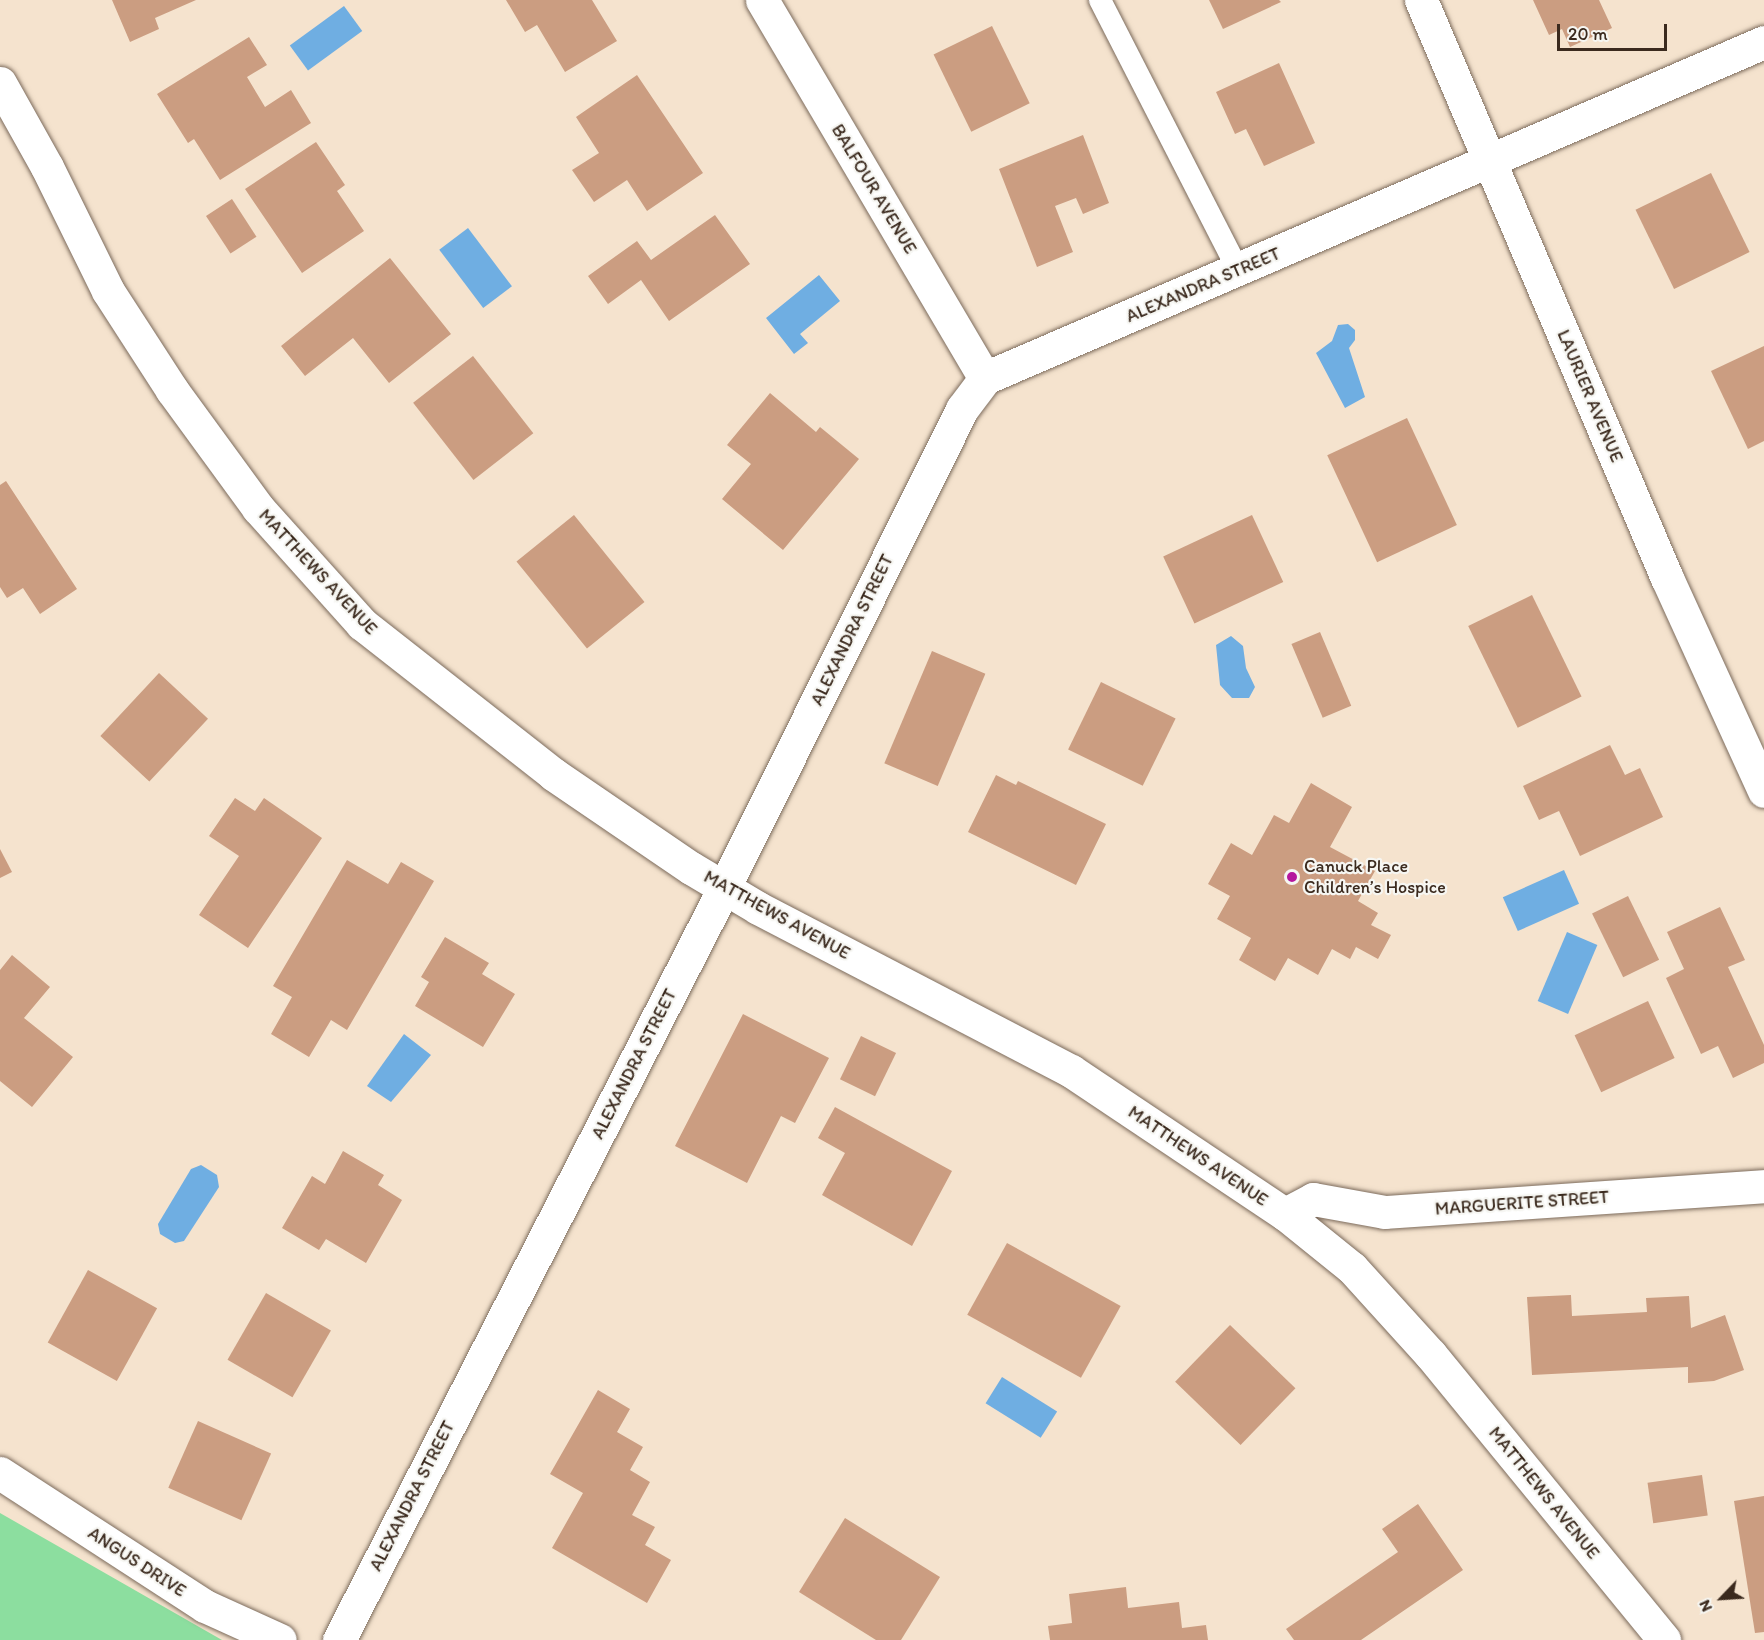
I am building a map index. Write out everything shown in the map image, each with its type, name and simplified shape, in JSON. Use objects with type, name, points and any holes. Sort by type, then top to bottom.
[{"type":"street","name":"BALFOUR AVENUE","points":[[762,0],[985,378]]},
{"type":"street","name":"LAURIER AVENUE","points":[[1421,0],[1667,578],[1764,791]]},
{"type":"street","name":"ALEXANDRA STREET","points":[[339,1640],[724,888],[962,409],[985,378],[1764,42]]},
{"type":"street","name":"MATTHEWS AVENUE","points":[[0,82],[48,167],[108,291],[172,390],[258,508],[363,624],[553,774],[724,888],[1071,1071],[1285,1214],[1352,1268],[1431,1355],[1664,1640]]},
{"type":"street","name":"MARGUERITE STREET","points":[[1285,1214],[1313,1199],[1384,1212],[1764,1186]]},
{"type":"street","name":"ANGUS DRIVE","points":[[0,1473],[205,1606],[280,1640]]},
{"type":"lane","points":[[1100,0],[1238,270]]},
{"type":"green space","points":[[0,1513],[222,1640],[0,1640]]},
{"type":"water","points":[[344,6],[362,31],[308,70],[290,45]]},
{"type":"water","points":[[468,228],[512,286],[483,308],[439,250]]},
{"type":"water","points":[[819,275],[840,301],[800,334],[808,343],[794,354],[766,318]]},
{"type":"water","points":[[1348,324],[1355,330],[1355,340],[1349,348],[1365,397],[1345,408],[1316,353],[1332,341],[1338,325]]},
{"type":"water","points":[[1231,636],[1243,646],[1246,668],[1255,687],[1249,698],[1232,698],[1220,685],[1216,645]]},
{"type":"water","points":[[1564,870],[1579,904],[1518,931],[1503,897]]},
{"type":"water","points":[[1567,932],[1597,945],[1568,1014],[1538,1001]]},
{"type":"water","points":[[404,1034],[431,1055],[391,1102],[367,1086]]},
{"type":"water","points":[[201,1165],[217,1175],[219,1187],[184,1241],[175,1243],[160,1234],[158,1224],[191,1169]]},
{"type":"water","points":[[1002,1377],[1057,1411],[1041,1438],[986,1403]]},
{"type":"building","points":[[112,0],[196,0],[155,18],[159,29],[130,42]]},
{"type":"building","points":[[506,0],[592,0],[617,41],[565,72],[537,25],[525,32]]},
{"type":"building","points":[[1209,0],[1279,0],[1281,2],[1223,29]]},
{"type":"building","points":[[1533,0],[1599,0],[1612,28],[1570,47],[1562,29],[1549,35]]},
{"type":"building","points":[[992,26],[1030,103],[971,132],[934,54]]},
{"type":"building","points":[[249,37],[267,65],[247,77],[265,107],[291,90],[311,123],[220,180],[194,139],[188,143],[157,94]]},
{"type":"building","points":[[1279,63],[1315,143],[1264,166],[1246,129],[1235,134],[1216,92]]},
{"type":"building","points":[[637,75],[703,173],[647,211],[627,180],[594,202],[572,170],[599,153],[576,117]]},
{"type":"building","points":[[1083,135],[1109,203],[1083,214],[1076,198],[1055,206],[1073,252],[1037,267],[999,169]]},
{"type":"building","points":[[316,142],[345,185],[337,191],[364,231],[302,273],[245,189]]},
{"type":"building","points":[[1711,173],[1750,252],[1674,289],[1636,210]]},
{"type":"building","points":[[232,199],[257,237],[231,254],[206,216]]},
{"type":"building","points":[[715,215],[750,264],[669,321],[641,280],[608,304],[588,276],[637,241],[651,260]]},
{"type":"building","points":[[390,258],[451,334],[389,383],[353,338],[305,376],[281,346]]},
{"type":"building","points":[[1764,346],[1764,441],[1748,449],[1711,371]]},
{"type":"building","points":[[473,356],[533,433],[473,480],[413,403]]},
{"type":"building","points":[[770,393],[816,432],[820,427],[859,459],[783,550],[722,499],[751,464],[727,445]]},
{"type":"building","points":[[1407,418],[1457,525],[1377,562],[1327,455]]},
{"type":"building","points":[[6,481],[77,589],[40,614],[23,588],[7,598],[0,587],[0,485]]},
{"type":"building","points":[[574,515],[644,602],[587,649],[516,562]]},
{"type":"building","points":[[1252,515],[1283,582],[1194,623],[1163,556]]},
{"type":"building","points":[[1532,595],[1582,697],[1518,728],[1468,626]]},
{"type":"building","points":[[1320,632],[1351,706],[1323,718],[1291,644]]},
{"type":"building","points":[[932,651],[985,674],[938,786],[884,763]]},
{"type":"building","points":[[159,673],[208,719],[149,782],[100,736]]},
{"type":"building","points":[[1101,682],[1176,718],[1143,786],[1068,749]]},
{"type":"building","points":[[1610,745],[1625,775],[1640,768],[1663,817],[1580,856],[1559,811],[1539,820],[1523,786]]},
{"type":"building","points":[[996,775],[1016,785],[1018,781],[1106,824],[1076,885],[968,832]]},
{"type":"building","name":"Canuck Place Children’s Hospice","points":[[1311,783],[1352,807],[1330,847],[1375,871],[1358,901],[1378,913],[1371,925],[1391,935],[1378,959],[1356,947],[1350,959],[1332,949],[1318,975],[1288,958],[1275,981],[1239,960],[1251,938],[1217,919],[1230,896],[1208,884],[1231,843],[1252,855],[1274,815],[1289,823]]},
{"type":"building","points":[[235,798],[255,811],[264,798],[322,838],[248,948],[199,915],[239,856],[209,836]]},
{"type":"building","points":[[0,849],[12,872],[0,878]]},
{"type":"building","points":[[347,860],[388,884],[401,862],[434,881],[347,1030],[331,1020],[309,1057],[271,1034],[292,997],[273,986]]},
{"type":"building","points":[[1628,896],[1659,960],[1623,977],[1592,914]]},
{"type":"building","points":[[1720,907],[1745,960],[1728,967],[1764,1045],[1764,1063],[1733,1078],[1718,1046],[1701,1054],[1666,978],[1684,969],[1667,932]]},
{"type":"building","points":[[445,937],[489,963],[482,974],[515,994],[483,1047],[415,1006],[429,982],[421,977]]},
{"type":"building","points":[[12,955],[50,987],[24,1018],[73,1057],[32,1107],[0,1081],[0,970]]},
{"type":"building","points":[[1648,1001],[1675,1058],[1601,1092],[1575,1035]]},
{"type":"building","points":[[743,1014],[829,1058],[795,1123],[781,1116],[747,1183],[675,1146]]},
{"type":"building","points":[[861,1036],[896,1053],[875,1096],[840,1079]]},
{"type":"building","points":[[835,1107],[952,1171],[912,1246],[822,1195],[845,1153],[818,1138]]},
{"type":"building","points":[[343,1151],[384,1175],[378,1185],[402,1200],[366,1263],[326,1239],[319,1250],[282,1228],[312,1176],[325,1184]]},
{"type":"building","points":[[1007,1243],[1121,1306],[1081,1378],[967,1315]]},
{"type":"building","points":[[88,1270],[157,1308],[117,1381],[48,1343]]},
{"type":"building","points":[[266,1293],[331,1330],[292,1397],[227,1360]]},
{"type":"building","points":[[1571,1295],[1572,1316],[1647,1312],[1646,1298],[1689,1296],[1691,1328],[1725,1315],[1744,1370],[1714,1381],[1688,1383],[1688,1367],[1532,1375],[1527,1297]]},
{"type":"building","points":[[1230,1325],[1295,1388],[1241,1445],[1175,1382]]},
{"type":"building","points":[[598,1390],[630,1409],[617,1432],[643,1447],[630,1470],[650,1482],[632,1515],[655,1527],[645,1545],[671,1560],[647,1603],[552,1548],[583,1493],[550,1474]]},
{"type":"building","points":[[198,1421],[271,1454],[241,1520],[168,1488]]},
{"type":"building","points":[[1702,1475],[1708,1516],[1653,1523],[1648,1483]]},
{"type":"building","points":[[1764,1496],[1764,1632],[1755,1633],[1734,1501]]},
{"type":"building","points":[[1418,1504],[1463,1570],[1361,1640],[1294,1640],[1286,1629],[1398,1552],[1382,1529]]},
{"type":"building","points":[[845,1518],[940,1577],[901,1640],[876,1640],[799,1592]]},
{"type":"building","points":[[1126,1587],[1128,1608],[1179,1602],[1182,1628],[1206,1625],[1208,1640],[1050,1640],[1048,1626],[1072,1623],[1069,1594]]},
{"type":"place","name":"Canuck Place Children’s Hospice","points":[[1292,877]]}]
